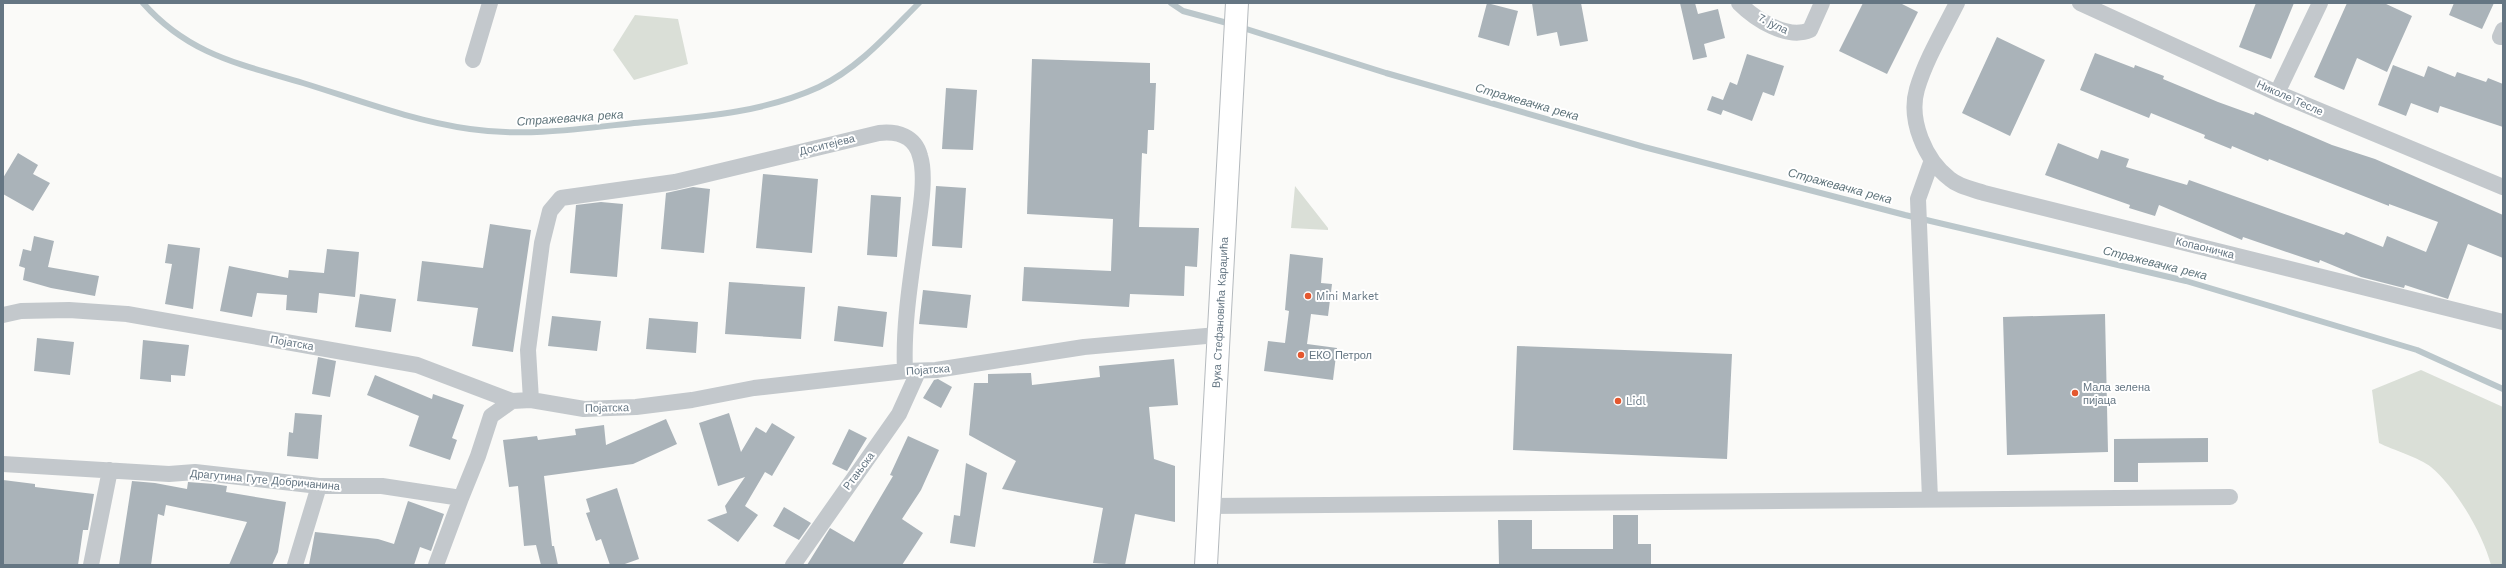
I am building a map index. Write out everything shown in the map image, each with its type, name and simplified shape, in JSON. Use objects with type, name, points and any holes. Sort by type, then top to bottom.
[{"type":"main road","name":"Вука Стефановића Караџића","points":[[1206,565],[1217,335],[1237,6]]},
{"type":"street","points":[[473,60],[490,3]]},
{"type":"street","name":"7. јула","points":[[1738,3],[1779,29],[1796,34],[1810,30],[1822,3]]},
{"type":"street","points":[[1930,499],[1918,199],[1928,153],[1916,117],[1917,90],[1957,3]]},
{"type":"street","name":"Николе Тесле","points":[[2080,3],[2277,93],[2503,187]]},
{"type":"street","points":[[2277,93],[2320,3]]},
{"type":"street","name":"Доситејева","points":[[531,400],[528,350],[542,243],[550,211],[561,198],[675,182],[879,133],[892,132],[901,134],[915,145],[920,155],[922,170],[908,305],[911,372]]},
{"type":"street","name":"Копаоничка","points":[[1928,153],[1950,180],[1984,193],[2503,322]]},
{"type":"street","name":"Појатска","points":[[3,315],[21,312],[69,310],[127,314],[417,365],[512,401],[531,400],[584,409],[636,407],[692,400],[754,388],[911,372],[1084,347],[1217,335]]},
{"type":"street","name":"Ртањска","points":[[793,565],[899,414],[911,372]]},
{"type":"street","points":[[436,565],[460,498],[478,456],[491,416],[512,401]]},
{"type":"street","name":"Драгутина Гуте Добричанина","points":[[3,464],[49,469],[110,470],[169,474],[195,472],[320,486],[382,486],[460,498]]},
{"type":"street","points":[[91,565],[110,470]]},
{"type":"street","points":[[295,565],[320,486]]},
{"type":"street","points":[[1209,506],[2230,497]]},
{"type":"shaded area","points":[[635,15],[678,19],[688,64],[634,80],[613,50]]},
{"type":"shaded area","points":[[1295,186],[1328,228],[1328,230],[1291,228]]},
{"type":"shaded area","points":[[2421,370],[2503,407],[2503,565],[2491,565],[2482,540],[2467,512],[2450,487],[2431,467],[2420,460],[2379,443],[2372,390]]},
{"type":"building","points":[[1487,3],[1518,11],[1509,46],[1478,37]]},
{"type":"building","points":[[1532,3],[1581,3],[1588,41],[1560,46],[1557,32],[1537,36]]},
{"type":"building","points":[[1680,3],[1695,3],[1698,14],[1718,9],[1725,38],[1704,44],[1707,57],[1693,60]]},
{"type":"building","points":[[1863,3],[1900,3],[1918,12],[1887,74],[1839,51]]},
{"type":"building","points":[[2256,3],[2294,3],[2271,59],[2239,47]]},
{"type":"building","points":[[2347,3],[2384,3],[2412,16],[2387,72],[2357,58],[2344,90],[2314,77]]},
{"type":"building","points":[[2454,3],[2494,3],[2482,29],[2449,15]]},
{"type":"building","points":[[1997,37],[2045,60],[2010,136],[1962,113]]},
{"type":"building","points":[[2095,53],[2134,68],[2135,65],[2164,76],[2163,79],[2218,102],[2254,115],[2255,112],[2332,145],[2375,159],[2503,215],[2503,258],[2468,244],[2448,299],[2405,285],[2404,288],[2361,277],[2320,260],[2319,263],[2243,237],[2242,240],[2159,205],[2155,216],[2129,208],[2130,205],[2045,175],[2058,143],[2098,159],[2101,150],[2129,159],[2126,167],[2187,185],[2189,180],[2344,235],[2346,232],[2383,247],[2387,236],[2426,252],[2438,222],[2389,204],[2389,206],[2269,159],[2268,161],[2232,146],[2231,149],[2204,138],[2205,135],[2151,113],[2149,118],[2080,90]]},
{"type":"building","points":[[1747,54],[1784,66],[1774,96],[1763,92],[1752,121],[1723,110],[1721,115],[1707,110],[1712,96],[1723,100],[1730,82],[1737,85]]},
{"type":"building","points":[[1032,59],[1150,63],[1150,83],[1156,83],[1154,130],[1148,130],[1147,154],[1142,153],[1139,227],[1199,228],[1197,267],[1185,266],[1184,296],[1130,294],[1129,307],[1022,301],[1024,267],[1111,271],[1113,219],[1027,214]]},
{"type":"building","points":[[2393,65],[2424,77],[2428,66],[2455,77],[2457,72],[2486,82],[2488,78],[2503,84],[2503,127],[2440,106],[2438,113],[2411,103],[2406,116],[2378,105]]},
{"type":"building","points":[[946,88],[977,90],[973,150],[942,149]]},
{"type":"building","points":[[18,153],[38,165],[33,174],[50,183],[33,211],[3,194],[3,178]]},
{"type":"building","points":[[763,174],[818,179],[812,253],[756,248]]},
{"type":"building","points":[[936,186],[966,188],[962,248],[932,246]]},
{"type":"building","points":[[693,187],[710,189],[704,253],[661,249],[666,193]]},
{"type":"building","points":[[871,195],[901,197],[897,257],[867,255]]},
{"type":"building","points":[[601,202],[623,204],[617,277],[570,273],[576,205]]},
{"type":"building","points":[[490,224],[531,230],[513,352],[472,346],[478,308],[417,301],[422,261],[483,268]]},
{"type":"building","points":[[34,236],[54,241],[48,267],[99,276],[95,296],[51,288],[23,280],[25,268],[19,266],[23,249],[31,251]]},
{"type":"building","points":[[168,244],[200,248],[193,309],[165,304],[172,264],[165,263]]},
{"type":"building","points":[[327,249],[359,252],[355,297],[319,293],[317,313],[286,310],[287,295],[257,293],[252,317],[220,311],[229,266],[288,278],[289,270],[324,273]]},
{"type":"building","points":[[1290,254],[1323,258],[1321,283],[1332,284],[1328,316],[1311,314],[1307,344],[1337,348],[1333,380],[1264,371],[1268,341],[1285,343],[1289,311],[1285,310]]},
{"type":"building","points":[[729,282],[805,287],[801,339],[725,334]]},
{"type":"building","points":[[923,290],[971,295],[967,328],[919,324]]},
{"type":"building","points":[[360,294],[396,299],[391,332],[355,327]]},
{"type":"building","points":[[838,306],[887,312],[883,347],[834,341]]},
{"type":"building","points":[[2105,314],[2108,452],[2007,455],[2003,317]]},
{"type":"building","points":[[552,316],[601,321],[597,351],[548,346]]},
{"type":"building","points":[[649,318],[698,322],[696,353],[646,349]]},
{"type":"building","points":[[37,338],[74,342],[70,375],[34,371]]},
{"type":"building","points":[[143,340],[189,345],[185,376],[171,375],[171,382],[140,379]]},
{"type":"building","points":[[1517,346],[1732,354],[1727,459],[1513,450]]},
{"type":"building","points":[[318,357],[336,361],[330,397],[312,394]]},
{"type":"building","points":[[1174,359],[1178,405],[1149,407],[1154,459],[1175,466],[1175,522],[1135,514],[1125,565],[1093,563],[1103,508],[1002,489],[1016,461],[969,435],[974,383],[988,383],[988,374],[1031,373],[1032,385],[1100,377],[1099,366]]},
{"type":"building","points":[[375,375],[432,399],[433,394],[464,405],[452,438],[457,440],[450,460],[409,446],[419,416],[367,395]]},
{"type":"building","points":[[938,379],[952,387],[941,408],[923,398],[934,380]]},
{"type":"building","points":[[295,413],[322,415],[318,459],[287,456],[289,432],[293,433]]},
{"type":"building","points":[[729,413],[741,452],[756,427],[766,433],[772,423],[795,437],[772,476],[765,472],[745,506],[758,515],[738,542],[707,520],[727,513],[725,506],[745,477],[718,486],[699,423]]},
{"type":"building","points":[[666,419],[677,444],[633,464],[544,476],[552,546],[554,546],[558,565],[541,565],[536,545],[524,546],[518,486],[509,487],[503,440],[537,436],[538,440],[576,435],[575,429],[604,425],[606,445]]},
{"type":"building","points":[[849,429],[867,438],[847,471],[832,464]]},
{"type":"building","points":[[908,436],[939,450],[921,490],[902,519],[923,533],[902,565],[807,565],[830,528],[854,542],[893,476],[890,475]]},
{"type":"building","points":[[2208,438],[2208,462],[2138,463],[2138,482],[2114,482],[2114,439]]},
{"type":"building","points":[[966,463],[987,473],[975,547],[950,543],[954,515],[960,516]]},
{"type":"building","points":[[3,480],[35,484],[35,487],[94,494],[88,530],[83,530],[78,565],[3,565]]},
{"type":"building","points":[[132,481],[155,483],[187,489],[188,482],[214,484],[227,486],[226,492],[286,502],[278,552],[272,565],[229,565],[247,522],[166,505],[164,516],[158,514],[151,565],[119,565]]},
{"type":"building","points":[[617,488],[639,559],[622,565],[610,565],[601,539],[596,541],[586,513],[590,512],[586,499]]},
{"type":"building","points":[[408,501],[444,514],[431,551],[420,547],[414,565],[309,565],[315,532],[378,539],[394,544]]},
{"type":"building","points":[[784,507],[811,523],[799,540],[773,526]]},
{"type":"building","points":[[1613,515],[1638,515],[1638,544],[1651,544],[1651,565],[1499,565],[1498,520],[1532,520],[1532,549],[1613,549]]},
{"type":"waterway","name":"Стражевачка река","points":[[143,3],[160,21],[179,35],[197,46],[237,63],[428,121],[470,129],[511,132],[572,130],[705,116],[751,109],[797,96],[819,87],[847,70],[885,38],[919,3]]},
{"type":"waterway","name":"Стражевачка река","points":[[1171,3],[1183,11],[1231,24]]},
{"type":"waterway","name":"Стражевачка река","points":[[1240,27],[1386,73],[1644,147],[1905,215],[2186,281],[2417,350],[2503,389]]},
{"type":"place","name":"Mini Market","points":[[1308,296]]},
{"type":"place","name":"ЕКО Петрол","points":[[1301,355]]},
{"type":"place","name":"Мала зелена пијаца","points":[[2075,393]]},
{"type":"place","name":"Lidl","points":[[1618,401]]}]
